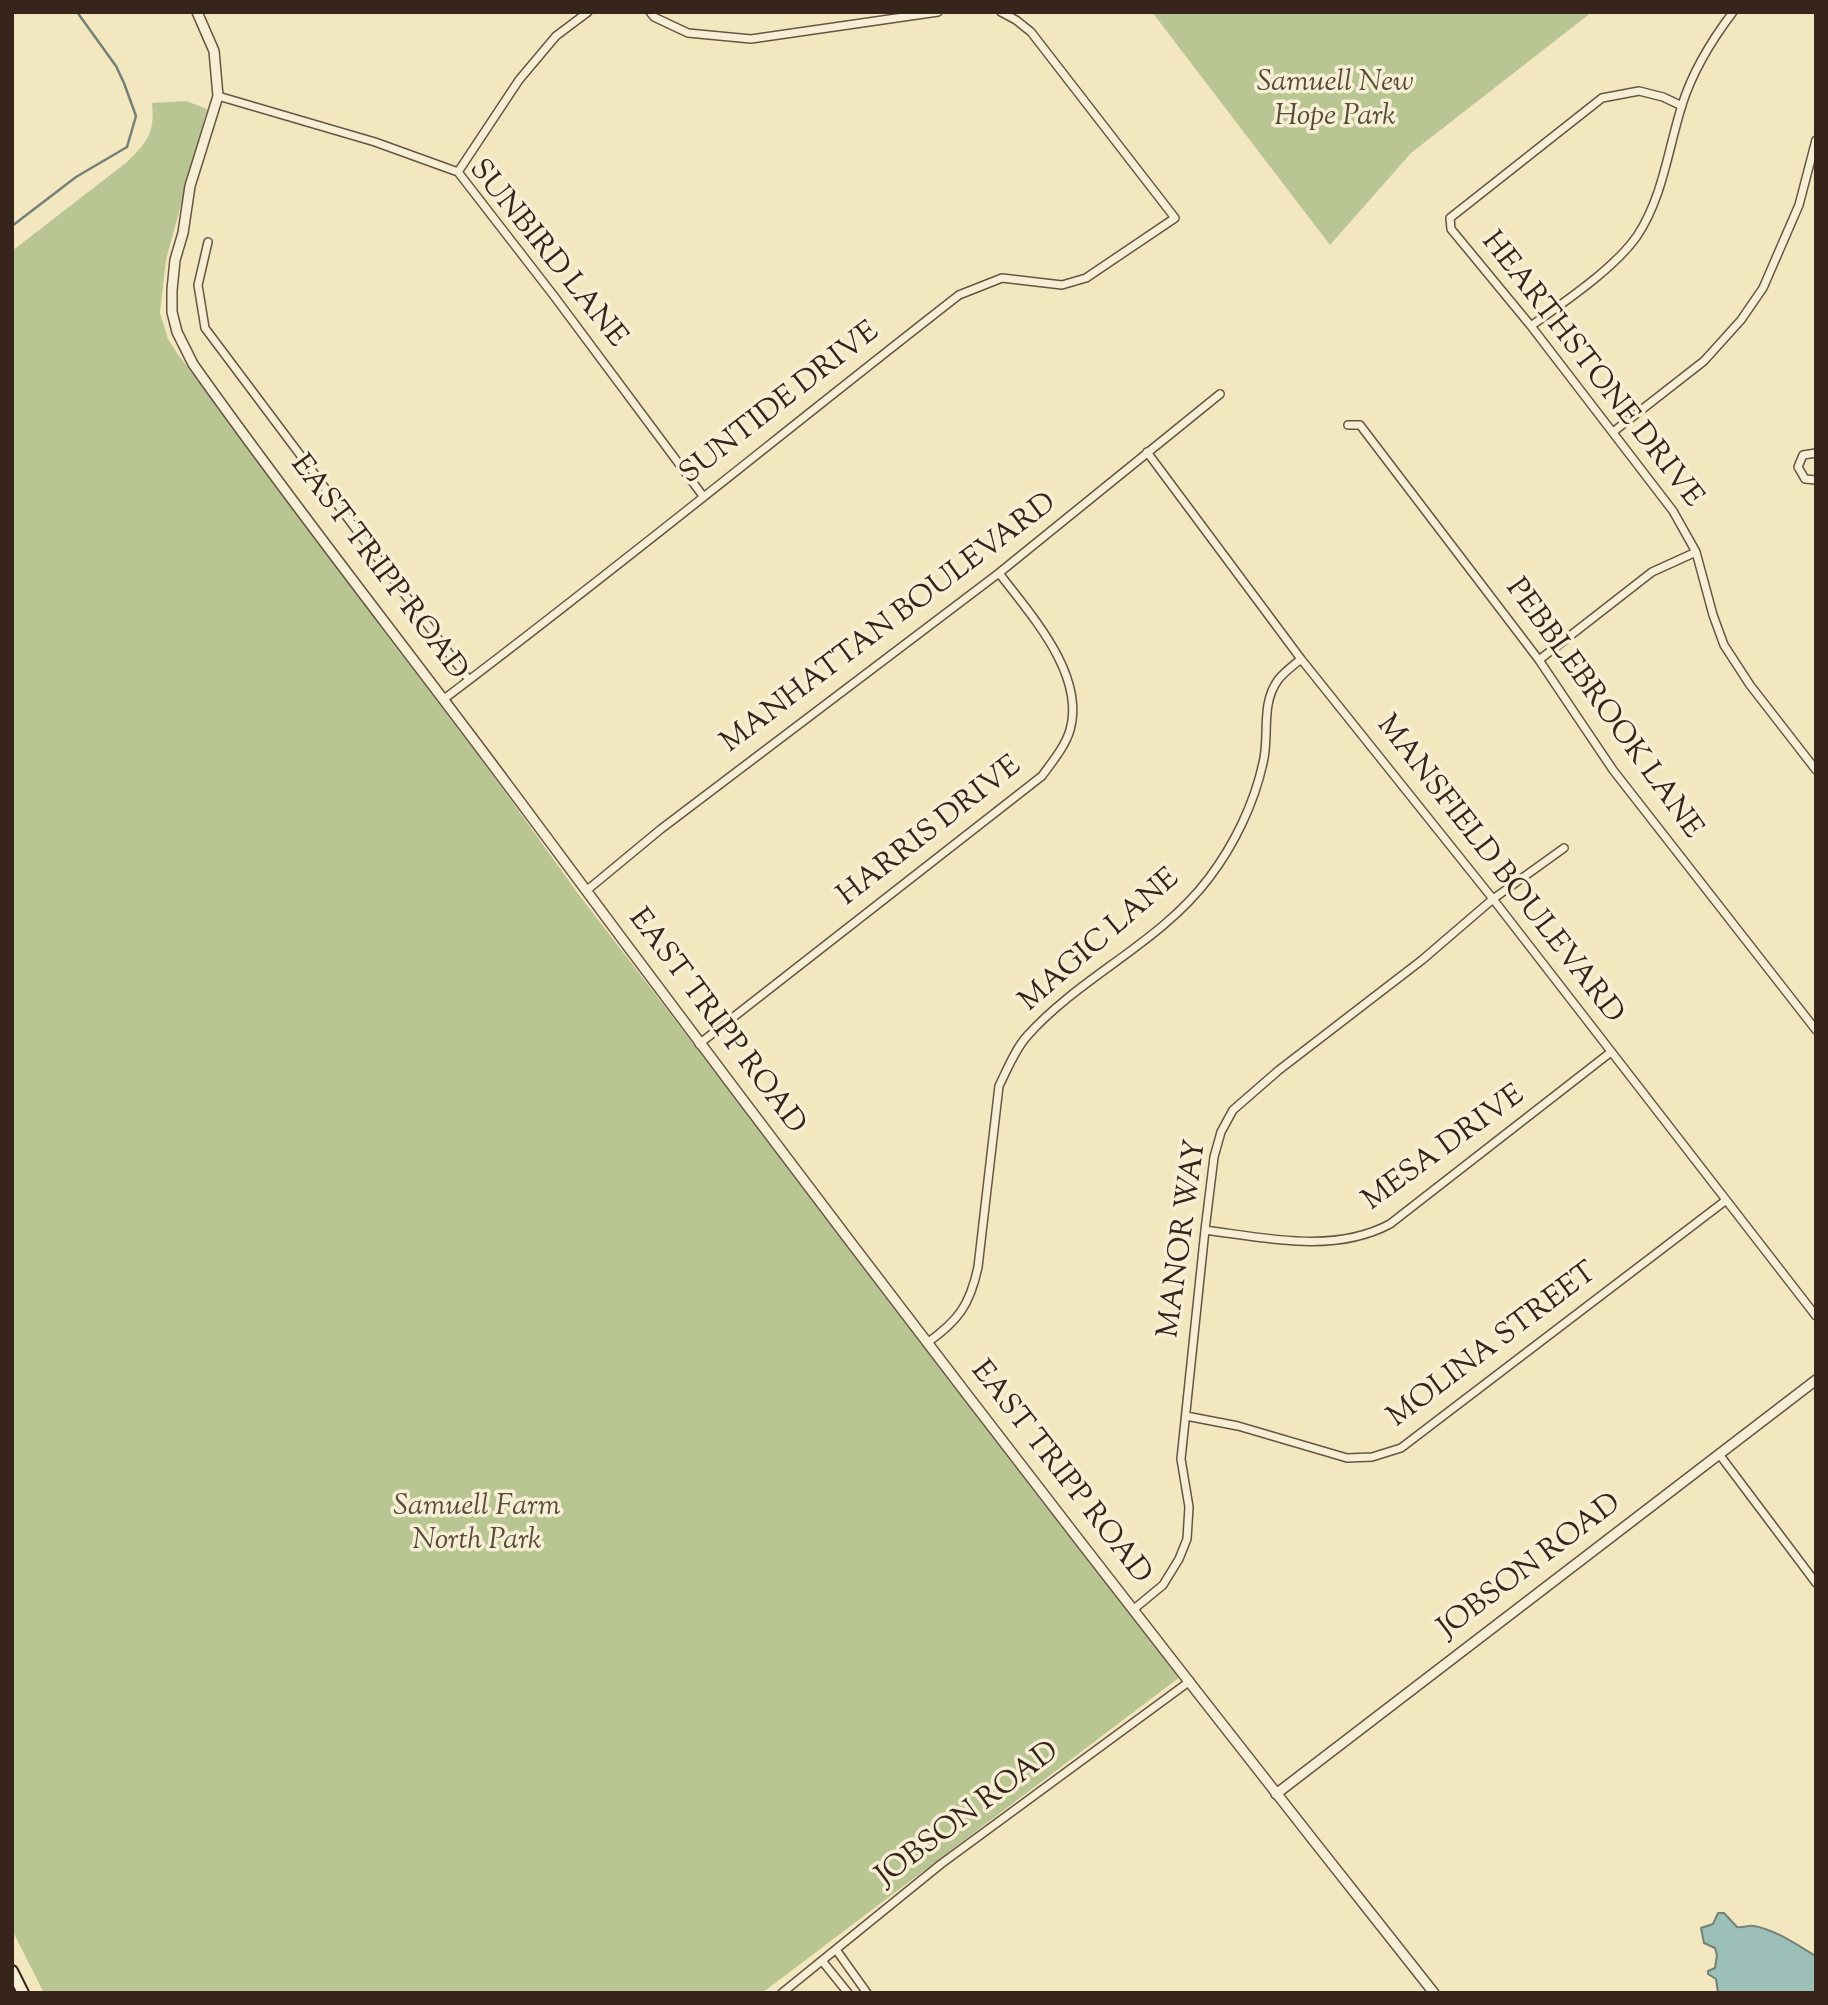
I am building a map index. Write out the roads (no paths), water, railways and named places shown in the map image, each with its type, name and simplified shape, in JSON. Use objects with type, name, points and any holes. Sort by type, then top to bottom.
[{"type":"main road","points":[[12,1972],[23,1993]]},
{"type":"street","name":"EAST TRIPP ROAD","points":[[197,12],[214,51],[218,96],[190,186],[183,233],[175,260],[172,313],[177,332],[193,364],[699,1044],[1276,1794],[1434,1993]]},
{"type":"street","points":[[458,172],[519,80],[556,36],[588,12]]},
{"type":"street","points":[[650,12],[654,17],[688,33],[751,39],[938,12]]},
{"type":"street","name":"SUNTIDE DRIVE","points":[[444,699],[595,584],[959,295],[1002,278],[1062,285],[1086,278],[1175,218],[1031,32],[1001,12]]},
{"type":"street","points":[[1531,326],[1610,264],[1636,236],[1659,192],[1682,106],[1695,70],[1716,34],[1733,12]]},
{"type":"street","name":"HEARTHSTONE DRIVE","points":[[1682,106],[1663,97],[1639,91],[1602,98],[1450,218],[1451,229],[1531,326],[1673,512],[1696,552],[1724,645],[1750,685],[1816,770]]},
{"type":"street","name":"SUNBIRD LANE","points":[[218,96],[375,142],[458,172],[703,496]]},
{"type":"street","points":[[1613,432],[1704,361],[1741,320],[1763,288],[1799,205],[1816,140]]},
{"type":"street","points":[[208,242],[198,285],[205,328],[469,680]]},
{"type":"street","name":"MANHATTAN BOULEVARD","points":[[586,891],[661,829],[999,573],[1220,394]]},
{"type":"street","name":"PEBBLEBROOK LANE","points":[[1348,425],[1360,425],[1539,660],[1613,770],[1816,1030]]},
{"type":"street","name":"MANSFIELD BOULEVARD","points":[[1147,452],[1301,659],[1493,899],[1816,1316]]},
{"type":"street","points":[[1816,453],[1803,455],[1798,467],[1805,479],[1816,480]]},
{"type":"street","points":[[1539,660],[1652,572],[1696,552]]},
{"type":"street","name":"HARRIS DRIVE","points":[[699,1044],[1042,776],[1059,752],[1070,730],[1071,712],[1070,694],[1057,653],[999,573]]},
{"type":"street","name":"MAGIC LANE","points":[[927,1343],[950,1327],[973,1292],[999,1086],[1007,1070],[1026,1037],[1057,1008],[1174,916],[1208,879],[1234,840],[1254,792],[1264,761],[1267,706],[1272,689],[1279,678],[1301,659]]},
{"type":"street","name":"MANOR WAY","points":[[1134,1609],[1163,1585],[1179,1559],[1187,1539],[1189,1507],[1181,1459],[1205,1230],[1213,1157],[1221,1132],[1233,1110],[1279,1070],[1422,960],[1493,899],[1564,848]]},
{"type":"street","name":"MESA DRIVE","points":[[1205,1230],[1333,1242],[1374,1232],[1390,1224],[1611,1052]]},
{"type":"street","name":"MOLINA STREET","points":[[1186,1416],[1238,1426],[1347,1458],[1372,1457],[1401,1448],[1725,1201]]},
{"type":"street","name":"JOBSON ROAD","points":[[1276,1794],[1816,1380]]},
{"type":"street","points":[[1719,1454],[1816,1583]]},
{"type":"street","name":"JOBSON ROAD","points":[[782,1993],[942,1864],[1189,1681]]},
{"type":"street","points":[[836,1951],[867,1993]]},
{"type":"street","points":[[823,1962],[848,1993]]},
{"type":"water","points":[[1718,1913],[1724,1913],[1737,1927],[1754,1926],[1770,1931],[1816,1956],[1816,1993],[1718,1993],[1716,1979],[1708,1974],[1708,1971],[1715,1968],[1717,1955],[1715,1948],[1704,1943],[1701,1928],[1713,1924]]},
{"type":"waterway","points":[[12,226],[76,177],[127,147],[136,116],[124,83],[116,66],[77,12]]},
{"type":"park label","name":"Samuell New Hope Park","points":[[1335,102]]},
{"type":"park label","name":"Samuell Farm North Park","points":[[477,1526]]}]
